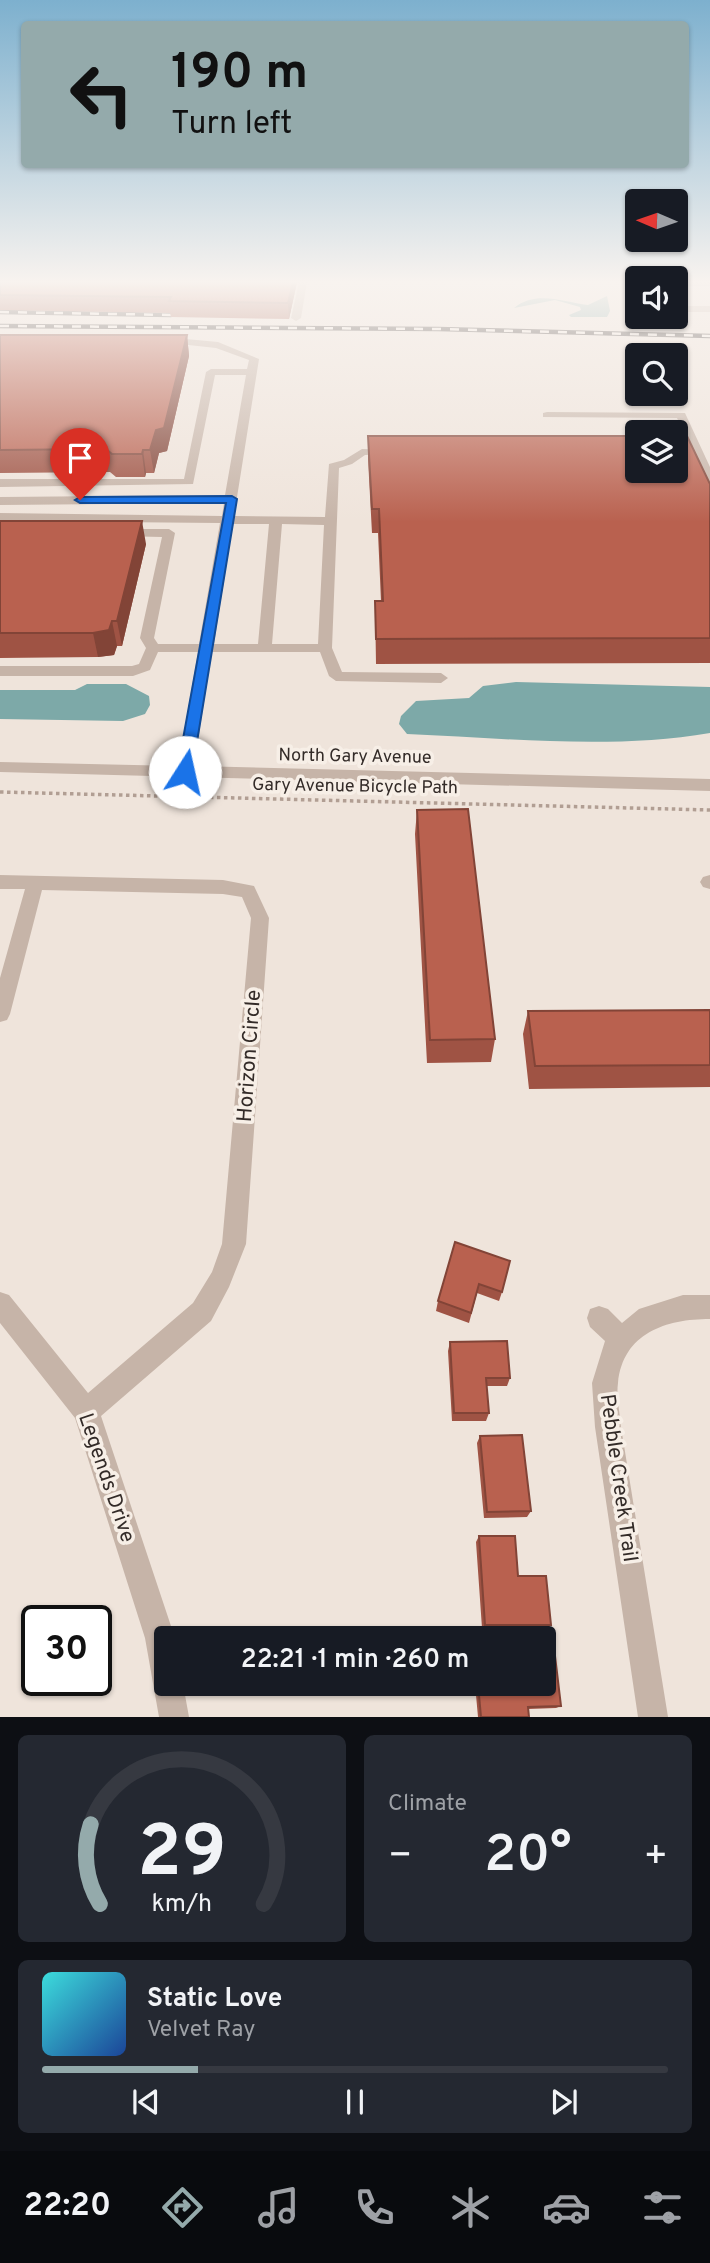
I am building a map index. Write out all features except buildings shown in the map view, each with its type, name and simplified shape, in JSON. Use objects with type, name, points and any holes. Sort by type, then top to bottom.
[{"type":"street","points":[[247,362],[253,366]]},
{"type":"street","points":[[186,500],[211,372],[253,366]]},
{"type":"street","points":[[185,772],[253,366]]},
{"type":"street","points":[[547,415],[681,415],[710,480]]},
{"type":"street","points":[[403,452],[362,452],[348,462],[332,466],[325,648],[336,676],[441,678]]},
{"type":"street","points":[[688,452],[698,452]]},
{"type":"street","points":[[0,482],[189,482]]},
{"type":"street","points":[[0,500],[232,499]]},
{"type":"street","points":[[0,517],[330,521]]},
{"type":"street","points":[[265,648],[276,520]]},
{"type":"street","points":[[104,533],[169,533],[147,638],[153,648]]},
{"type":"street","points":[[153,648],[325,648]]},
{"type":"street","points":[[0,671],[133,671],[145,667],[153,648]]},
{"type":"street","name":"North Gary Avenue","points":[[0,767],[710,785]]},
{"type":"street","name":"Horizon Circle","points":[[0,883],[223,887],[248,891],[260,918],[234,1244],[221,1279],[202,1312],[86,1411]]},
{"type":"street","points":[[0,1014],[35,884]]},
{"type":"street","name":"Legends Drive","points":[[0,1304],[86,1411],[156,1626]]},
{"type":"street","points":[[599,1318],[621,1339],[648,1318],[683,1307],[710,1307]]},
{"type":"street","name":"Pebble Creek Trail","points":[[621,1339],[617,1342],[605,1383],[608,1427],[653,1717]]},
{"type":"street","points":[[170,1696],[174,1717]]},
{"type":"path","name":"Gary Avenue Bicycle Path","points":[[0,792],[710,810]]},
{"type":"water","points":[[516,682],[710,687],[710,733],[635,741],[558,741],[407,734],[399,724],[401,716],[416,701],[469,698],[483,686]]},
{"type":"water","points":[[87,684],[126,684],[149,696],[150,705],[145,714],[123,721],[0,719],[0,690],[75,690]]},
{"type":"route","points":[[80,500],[232,499],[185,772]]}]
